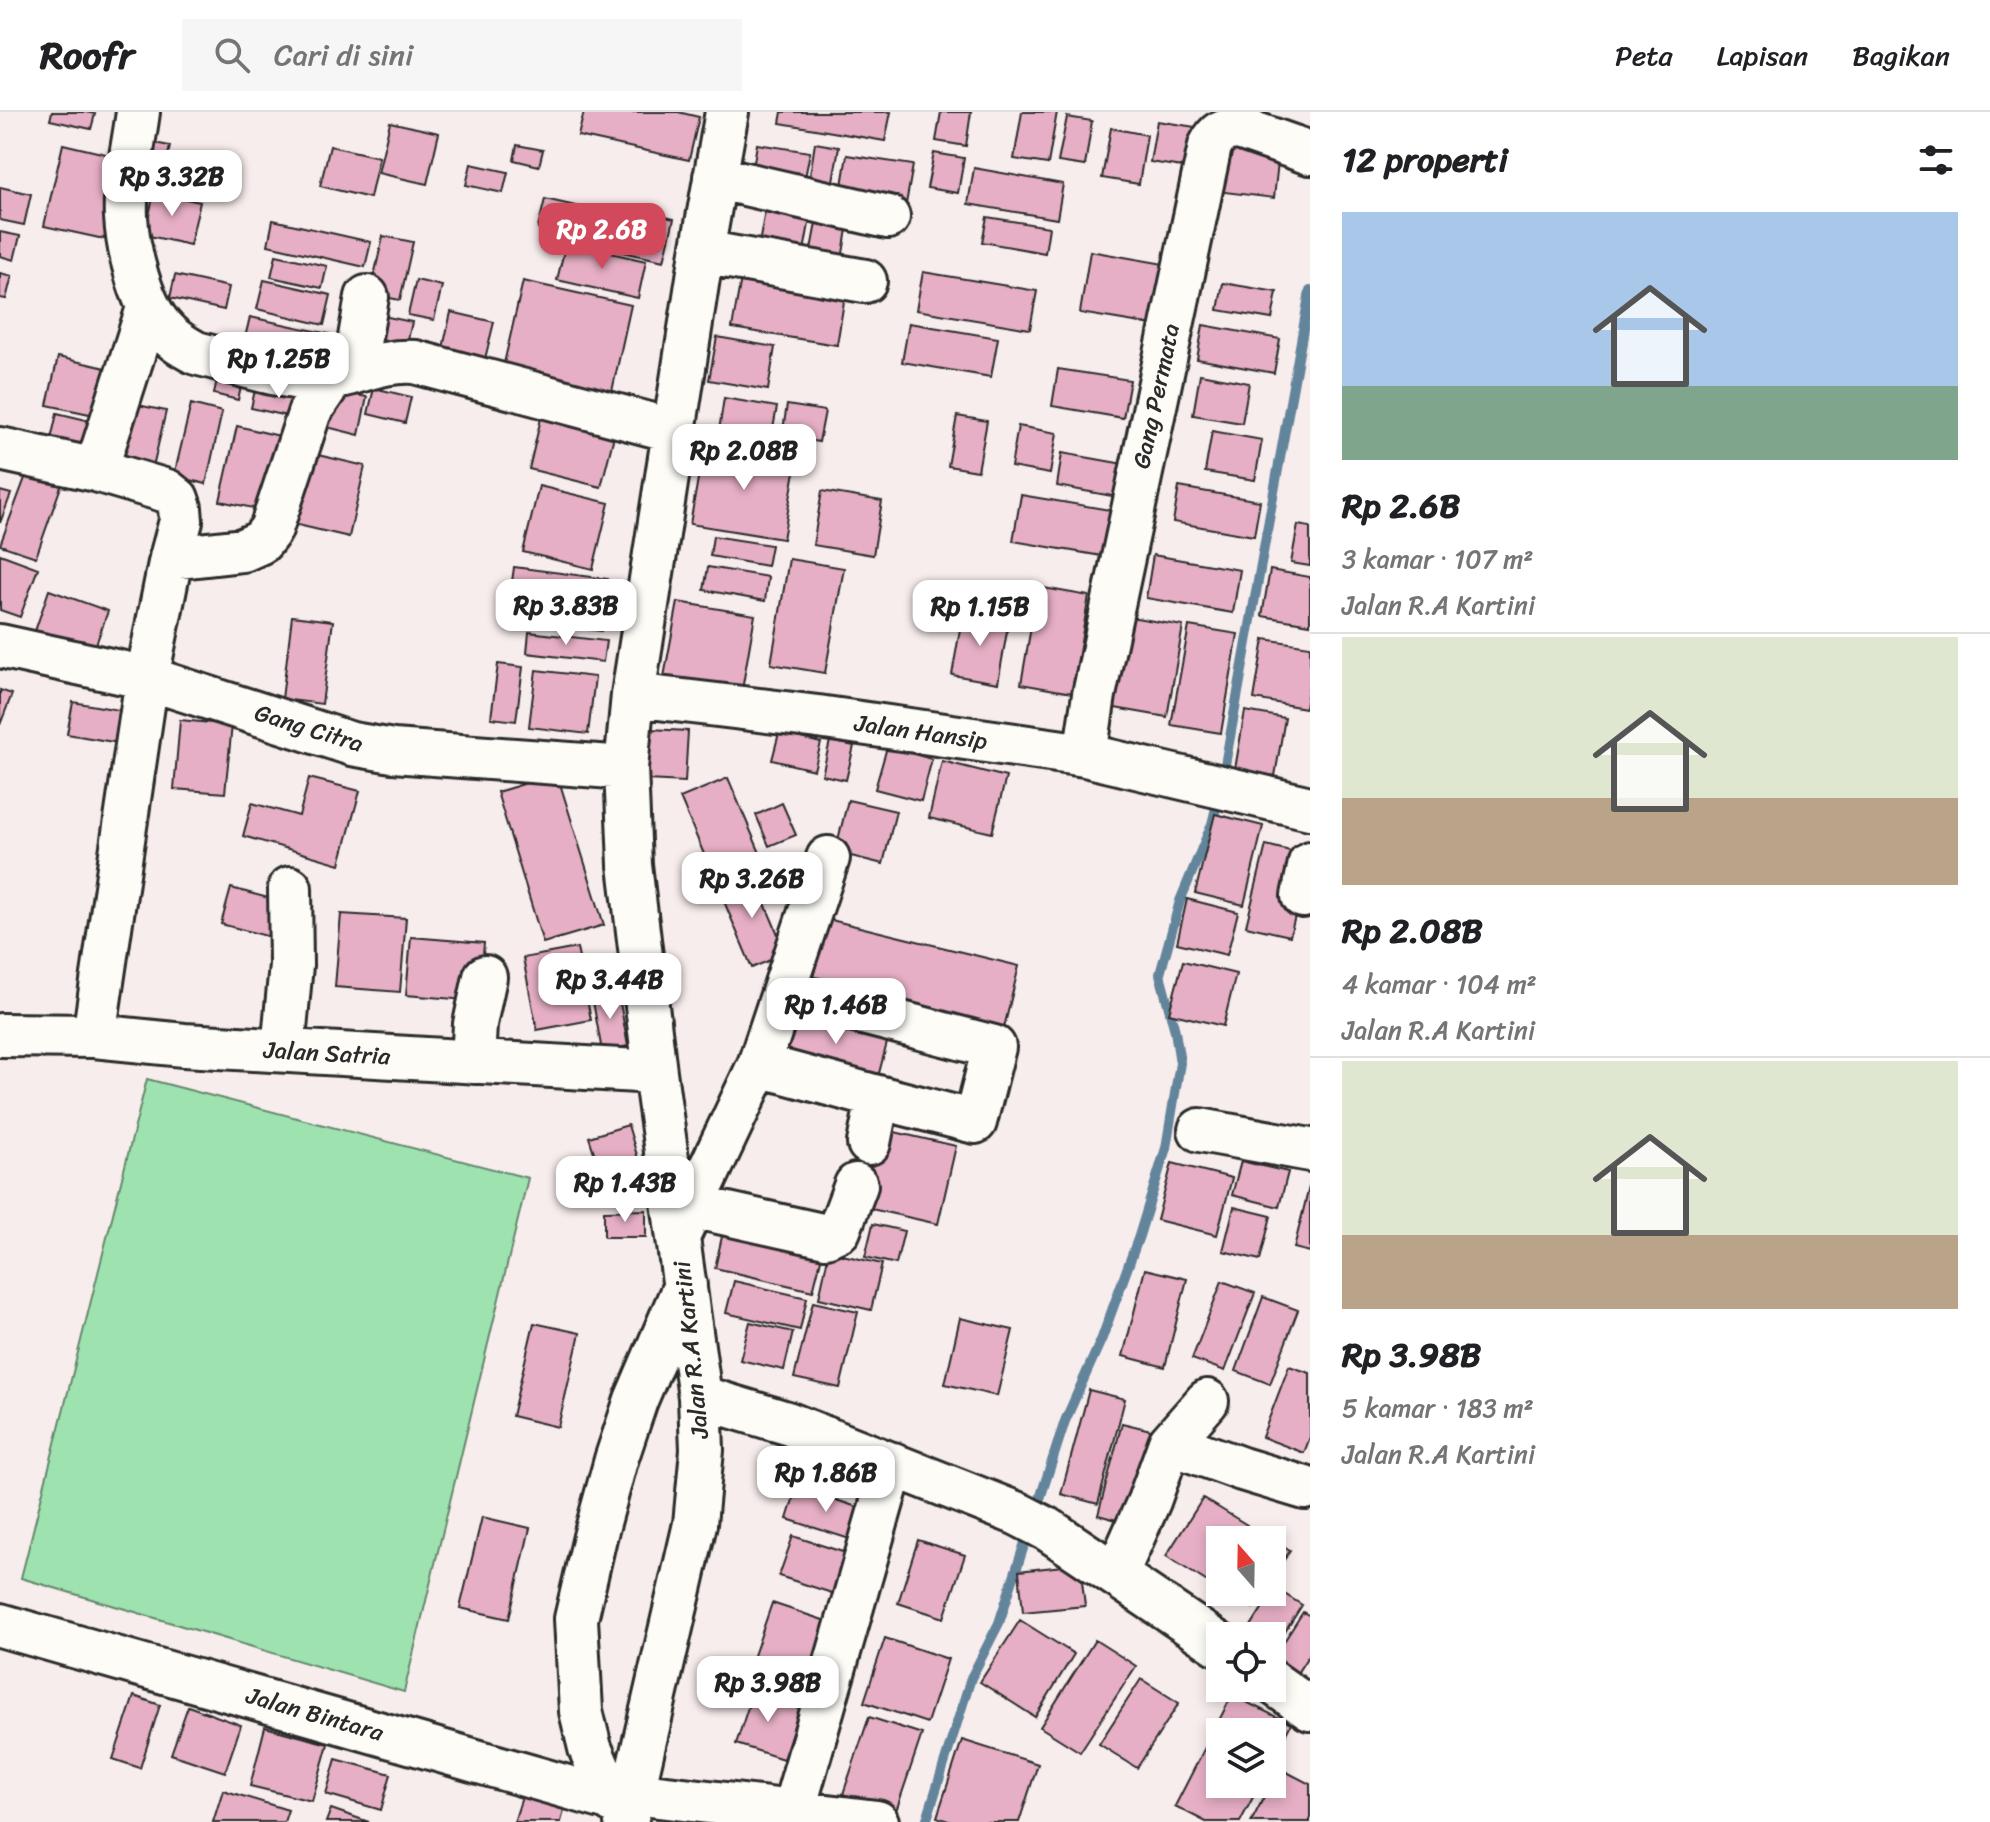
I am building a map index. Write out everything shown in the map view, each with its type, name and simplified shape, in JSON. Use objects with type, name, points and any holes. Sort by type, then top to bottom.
[{"type":"street","points":[[138,112],[126,214],[132,255],[148,308],[168,335],[196,353],[295,377],[316,379],[399,360],[415,362],[675,431]]},
{"type":"street","name":"Jalan R.A Kartini","points":[[625,1805],[695,1524],[702,1450],[700,1397],[685,1284],[685,1222],[655,1072],[630,865],[626,768],[633,695],[727,112]]},
{"type":"street","name":"Gang Permata","points":[[1085,755],[1100,664],[1210,146],[1216,134],[1239,128],[1309,153]]},
{"type":"street","points":[[715,177],[888,217]]},
{"type":"street","points":[[702,252],[865,281]]},
{"type":"street","points":[[171,558],[243,550],[261,542],[271,529],[310,411],[344,374],[367,297]]},
{"type":"street","points":[[96,470],[148,308]]},
{"type":"street","points":[[0,449],[96,470],[167,491],[177,499],[181,521],[147,678],[94,1036]]},
{"type":"street","name":"Gang Citra","points":[[0,646],[147,678],[352,744],[393,751],[626,768]]},
{"type":"street","name":"Jalan Hansip","points":[[633,695],[818,717],[1085,755],[1310,808]]},
{"type":"street","points":[[828,858],[759,1065],[685,1222],[826,1236],[839,1230],[856,1185]]},
{"type":"street","points":[[283,1050],[291,965],[290,888]]},
{"type":"street","points":[[473,1062],[475,1024],[485,977]]},
{"type":"street","points":[[759,1065],[975,1122],[994,1047],[813,1000]]},
{"type":"street","name":"Jalan Satria","points":[[0,1035],[94,1036],[655,1072]]},
{"type":"street","points":[[869,1143],[877,1103],[870,1095]]},
{"type":"street","points":[[1200,1130],[1310,1150]]},
{"type":"street","points":[[625,1805],[590,1748],[581,1711],[576,1619],[616,1460],[636,1400],[685,1284]]},
{"type":"street","points":[[700,1397],[787,1423],[1034,1522],[1206,1636]]},
{"type":"street","points":[[1116,1575],[1149,1501],[1170,1443],[1207,1401]]},
{"type":"street","points":[[1170,1443],[1305,1488]]},
{"type":"street","points":[[793,1812],[893,1464]]},
{"type":"street","name":"Jalan Bintara","points":[[0,1625],[625,1805],[793,1812],[877,1822]]},
{"type":"street","points":[[1286,1692],[1310,1709]]},
{"type":"green space","points":[[147,1079],[528,1178],[404,1692],[21,1578]]},
{"type":"building","points":[[52,112],[95,114],[91,129],[50,120]]},
{"type":"building","points":[[584,112],[678,112],[699,117],[689,160],[578,136]]},
{"type":"building","points":[[782,112],[891,112],[885,141],[780,123]]},
{"type":"building","points":[[941,112],[971,112],[966,146],[936,141]]},
{"type":"building","points":[[1022,112],[1057,112],[1048,164],[1014,159]]},
{"type":"building","points":[[1067,117],[1092,121],[1085,166],[1058,162]]},
{"type":"building","points":[[1157,121],[1208,129],[1201,170],[1150,162]]},
{"type":"building","points":[[390,122],[439,133],[427,184],[378,173]]},
{"type":"building","points":[[1111,128],[1147,135],[1139,184],[1102,178]]},
{"type":"building","points":[[1222,138],[1280,144],[1274,198],[1216,191]]},
{"type":"building","points":[[154,143],[170,146],[164,176],[147,172]]},
{"type":"building","points":[[815,143],[839,147],[830,198],[807,194]]},
{"type":"building","points":[[63,144],[123,158],[104,239],[44,226]]},
{"type":"building","points":[[757,144],[810,152],[804,183],[752,174]]},
{"type":"building","points":[[517,145],[543,150],[539,166],[514,160]]},
{"type":"building","points":[[330,146],[379,157],[370,198],[320,186]]},
{"type":"building","points":[[934,153],[964,158],[958,193],[927,188]]},
{"type":"building","points":[[847,155],[913,165],[904,215],[839,204]]},
{"type":"building","points":[[471,164],[508,172],[503,193],[466,185]]},
{"type":"building","points":[[974,168],[1063,184],[1057,219],[968,204]]},
{"type":"building","points":[[0,187],[31,194],[24,225],[0,220]]},
{"type":"building","points":[[154,192],[200,202],[190,245],[145,235]]},
{"type":"building","points":[[545,199],[606,213],[599,242],[538,228]]},
{"type":"building","points":[[618,206],[674,219],[664,261],[608,249]]},
{"type":"building","points":[[765,211],[810,218],[803,257],[758,249]]},
{"type":"building","points":[[987,217],[1049,227],[1045,253],[982,242]]},
{"type":"building","points":[[273,220],[371,242],[365,267],[268,245]]},
{"type":"building","points":[[816,223],[847,229],[841,266],[809,260]]},
{"type":"building","points":[[0,232],[20,236],[14,260],[0,256]]},
{"type":"building","points":[[383,236],[413,242],[400,300],[370,294]]},
{"type":"building","points":[[566,243],[646,261],[638,298],[557,280]]},
{"type":"building","points":[[1090,251],[1164,264],[1153,325],[1080,313]]},
{"type":"building","points":[[276,255],[327,266],[322,288],[271,277]]},
{"type":"building","points":[[923,272],[1037,291],[1030,329],[916,310]]},
{"type":"building","points":[[0,273],[12,276],[6,299],[0,298]]},
{"type":"building","points":[[175,275],[229,287],[224,310],[170,298]]},
{"type":"building","points":[[741,278],[845,295],[837,345],[732,328]]},
{"type":"building","points":[[264,280],[331,295],[324,325],[257,309]]},
{"type":"building","points":[[416,280],[442,286],[434,320],[408,315]]},
{"type":"building","points":[[523,281],[631,305],[611,396],[502,372]]},
{"type":"building","points":[[1223,283],[1277,292],[1272,319],[1218,310]]},
{"type":"building","points":[[451,312],[494,322],[483,367],[441,357]]},
{"type":"building","points":[[378,315],[412,322],[406,348],[372,341]]},
{"type":"building","points":[[250,317],[329,334],[321,372],[241,354]]},
{"type":"building","points":[[909,323],[998,338],[991,377],[902,362]]},
{"type":"building","points":[[1203,325],[1280,339],[1274,373],[1197,359]]},
{"type":"building","points":[[717,337],[775,347],[768,390],[709,380]]},
{"type":"building","points":[[58,357],[110,369],[99,416],[47,405]]},
{"type":"building","points":[[1058,369],[1130,380],[1123,418],[1052,406]]},
{"type":"building","points":[[218,374],[243,379],[238,400],[214,394]]},
{"type":"building","points":[[1200,374],[1249,383],[1242,423],[1193,415]]},
{"type":"building","points":[[257,381],[307,393],[301,419],[251,408]]},
{"type":"building","points":[[374,388],[411,397],[405,423],[368,414]]},
{"type":"building","points":[[335,391],[367,397],[359,435],[327,427]]},
{"type":"building","points":[[724,398],[777,407],[770,445],[718,437]]},
{"type":"building","points":[[124,402],[166,411],[152,471],[110,462]]},
{"type":"building","points":[[191,404],[222,412],[206,484],[174,476]]},
{"type":"building","points":[[787,405],[825,411],[819,442],[782,436]]},
{"type":"building","points":[[57,413],[99,423],[90,463],[48,453]]},
{"type":"building","points":[[542,414],[615,432],[601,487],[529,469]]},
{"type":"building","points":[[957,416],[987,421],[978,471],[948,466]]},
{"type":"building","points":[[237,426],[284,437],[267,511],[220,501]]},
{"type":"building","points":[[1018,426],[1057,433],[1050,474],[1011,467]]},
{"type":"building","points":[[1212,431],[1262,440],[1255,480],[1205,472]]},
{"type":"building","points":[[704,445],[797,460],[783,539],[690,524]]},
{"type":"building","points":[[301,451],[365,466],[349,537],[285,522]]},
{"type":"building","points":[[1062,453],[1135,466],[1129,499],[1057,486]]},
{"type":"building","points":[[31,462],[65,475],[36,557],[0,545]]},
{"type":"building","points":[[539,486],[609,503],[593,569],[523,552]]},
{"type":"building","points":[[1179,487],[1260,501],[1254,536],[1173,522]]},
{"type":"building","points":[[0,491],[11,494],[0,523]]},
{"type":"building","points":[[822,491],[882,501],[873,555],[813,545]]},
{"type":"building","points":[[1021,495],[1110,510],[1102,556],[1013,541]]},
{"type":"building","points":[[1298,525],[1310,527],[1310,566],[1291,563]]},
{"type":"building","points":[[713,536],[771,545],[767,566],[710,556]]},
{"type":"building","points":[[0,554],[38,568],[20,617],[0,610]]},
{"type":"building","points":[[1153,555],[1240,570],[1233,613],[1146,598]]},
{"type":"building","points":[[789,559],[844,568],[825,673],[771,664]]},
{"type":"building","points":[[514,567],[608,579],[601,631],[507,619]]},
{"type":"building","points":[[708,567],[768,577],[765,601],[704,590]]},
{"type":"building","points":[[1270,570],[1310,577],[1310,624],[1262,616]]},
{"type":"building","points":[[1038,587],[1089,596],[1072,693],[1021,684]]},
{"type":"building","points":[[49,590],[108,611],[91,658],[33,637]]},
{"type":"building","points":[[678,602],[755,615],[742,690],[664,677]]},
{"type":"building","points":[[963,612],[1009,620],[998,683],[952,675]]},
{"type":"building","points":[[1119,615],[1183,626],[1167,717],[1103,706]]},
{"type":"building","points":[[292,616],[333,621],[322,704],[282,699]]},
{"type":"building","points":[[1189,626],[1238,634],[1221,733],[1171,725]]},
{"type":"building","points":[[529,632],[606,641],[603,662],[527,653]]},
{"type":"building","points":[[1264,639],[1310,646],[1310,679],[1305,708],[1254,699]]},
{"type":"building","points":[[498,664],[523,667],[516,721],[491,718]]},
{"type":"building","points":[[536,670],[595,677],[588,734],[529,727]]},
{"type":"building","points":[[0,690],[12,694],[0,725]]},
{"type":"building","points":[[73,702],[125,711],[119,743],[67,734]]},
{"type":"building","points":[[1245,711],[1285,718],[1275,776],[1235,769]]},
{"type":"building","points":[[180,720],[232,725],[225,793],[174,789]]},
{"type":"building","points":[[649,729],[688,731],[685,782],[646,780]]},
{"type":"building","points":[[779,733],[821,743],[814,770],[772,760]]},
{"type":"building","points":[[830,741],[854,746],[846,780],[822,775]]},
{"type":"building","points":[[887,747],[932,759],[921,801],[875,789]]},
{"type":"building","points":[[942,761],[1006,777],[992,833],[929,818]]},
{"type":"building","points":[[557,774],[604,925],[543,943],[497,792]]},
{"type":"building","points":[[309,778],[360,791],[340,864],[243,836],[252,803],[299,816]]},
{"type":"building","points":[[728,778],[760,853],[712,873],[680,798]]},
{"type":"building","points":[[848,800],[896,811],[883,864],[835,852]]},
{"type":"building","points":[[782,803],[796,835],[769,846],[756,815]]},
{"type":"building","points":[[1215,814],[1263,826],[1244,905],[1195,893]]},
{"type":"building","points":[[1266,845],[1310,856],[1290,936],[1246,926]]},
{"type":"building","points":[[752,873],[786,953],[752,968],[718,887]]},
{"type":"building","points":[[231,888],[283,902],[274,938],[221,924]]},
{"type":"building","points":[[1187,899],[1238,912],[1227,955],[1177,943]]},
{"type":"building","points":[[341,914],[406,918],[400,992],[335,987]]},
{"type":"building","points":[[827,919],[1019,966],[1002,1036],[810,990]]},
{"type":"building","points":[[411,937],[484,943],[479,1001],[406,995]]},
{"type":"building","points":[[577,948],[591,1020],[537,1030],[523,958]]},
{"type":"building","points":[[1183,961],[1236,974],[1223,1026],[1169,1013]]},
{"type":"building","points":[[618,992],[628,1046],[602,1051],[592,996]]},
{"type":"building","points":[[793,1016],[888,1039],[878,1077],[783,1054]]},
{"type":"building","points":[[628,1125],[639,1162],[601,1174],[589,1137]]},
{"type":"building","points":[[877,1128],[956,1146],[938,1224],[858,1206]]},
{"type":"building","points":[[1241,1161],[1288,1172],[1279,1207],[1232,1195]]},
{"type":"building","points":[[1172,1163],[1232,1178],[1217,1235],[1157,1220]]},
{"type":"building","points":[[1310,1183],[1310,1252],[1294,1248]]},
{"type":"building","points":[[1234,1207],[1271,1216],[1260,1260],[1223,1251]]},
{"type":"building","points":[[646,1210],[646,1237],[604,1237],[604,1211]]},
{"type":"building","points":[[873,1224],[904,1231],[896,1264],[865,1257]]},
{"type":"building","points":[[723,1232],[822,1255],[813,1291],[715,1268]]},
{"type":"building","points":[[829,1252],[882,1264],[871,1310],[819,1298]]},
{"type":"building","points":[[1145,1269],[1187,1279],[1165,1367],[1123,1356]]},
{"type":"building","points":[[734,1281],[807,1298],[800,1330],[726,1313]]},
{"type":"building","points":[[1222,1281],[1255,1293],[1225,1371],[1192,1359]]},
{"type":"building","points":[[1263,1297],[1298,1310],[1270,1384],[1236,1371]]},
{"type":"building","points":[[813,1302],[858,1312],[840,1388],[794,1378]]},
{"type":"building","points":[[960,1318],[1013,1330],[997,1396],[945,1384]]},
{"type":"building","points":[[750,1322],[793,1332],[784,1370],[740,1360]]},
{"type":"building","points":[[534,1323],[580,1333],[558,1427],[512,1416]]},
{"type":"building","points":[[1289,1366],[1310,1373],[1310,1437],[1304,1453],[1262,1437]]},
{"type":"building","points":[[1089,1390],[1125,1399],[1098,1504],[1061,1494]]},
{"type":"building","points":[[1122,1423],[1159,1432],[1135,1525],[1098,1515]]},
{"type":"building","points":[[797,1487],[866,1510],[856,1541],[787,1519]]},
{"type":"building","points":[[1203,1498],[1247,1525],[1206,1526],[1206,1581],[1166,1556]]},
{"type":"building","points":[[482,1517],[530,1528],[509,1619],[460,1608]]},
{"type":"building","points":[[793,1536],[852,1555],[838,1595],[779,1576]]},
{"type":"building","points":[[918,1540],[965,1555],[944,1618],[898,1603]]},
{"type":"building","points":[[1080,1564],[1085,1606],[1023,1612],[1019,1571]]},
{"type":"building","points":[[1286,1595],[1302,1605],[1286,1630],[1286,1622],[1254,1622],[1264,1606],[1286,1606]]},
{"type":"building","points":[[772,1603],[826,1621],[804,1687],[749,1670]]},
{"type":"building","points":[[1303,1612],[1310,1616],[1310,1653],[1292,1681],[1286,1677],[1286,1638]]},
{"type":"building","points":[[1020,1620],[1074,1654],[1035,1717],[980,1682]]},
{"type":"building","points":[[885,1638],[948,1659],[927,1723],[864,1702]]},
{"type":"building","points":[[1095,1640],[1136,1666],[1080,1752],[1040,1727]]},
{"type":"building","points":[[1141,1679],[1179,1703],[1137,1768],[1099,1744]]},
{"type":"building","points":[[754,1689],[801,1705],[783,1759],[736,1744]]},
{"type":"building","points":[[134,1696],[160,1705],[140,1768],[113,1759]]},
{"type":"building","points":[[1228,1702],[1246,1702],[1279,1718],[1220,1718]]},
{"type":"building","points":[[188,1706],[241,1725],[225,1772],[171,1754]]},
{"type":"building","points":[[869,1717],[922,1734],[896,1811],[843,1794]]},
{"type":"building","points":[[265,1727],[328,1744],[312,1801],[250,1786]]},
{"type":"building","points":[[962,1740],[1038,1764],[1019,1822],[951,1822],[937,1817]]},
{"type":"building","points":[[1206,1746],[1206,1798],[1253,1798],[1240,1822],[1206,1822],[1175,1806]]},
{"type":"building","points":[[336,1759],[391,1774],[381,1810],[326,1794]]},
{"type":"building","points":[[1286,1772],[1310,1784],[1310,1822],[1251,1822],[1263,1798],[1286,1798]]},
{"type":"building","points":[[223,1790],[288,1810],[284,1822],[213,1822]]},
{"type":"building","points":[[522,1797],[564,1810],[561,1822],[514,1822]]},
{"type":"building","points":[[331,1809],[369,1822],[326,1822]]},
{"type":"waterway","points":[[1223,776],[1310,291]]},
{"type":"waterway","points":[[1036,1511],[1065,1421],[1102,1338],[1139,1236],[1166,1148],[1180,1063],[1160,974],[1180,901],[1212,824],[1219,796]]},
{"type":"waterway","points":[[926,1822],[971,1678],[999,1623],[1029,1530]]}]
